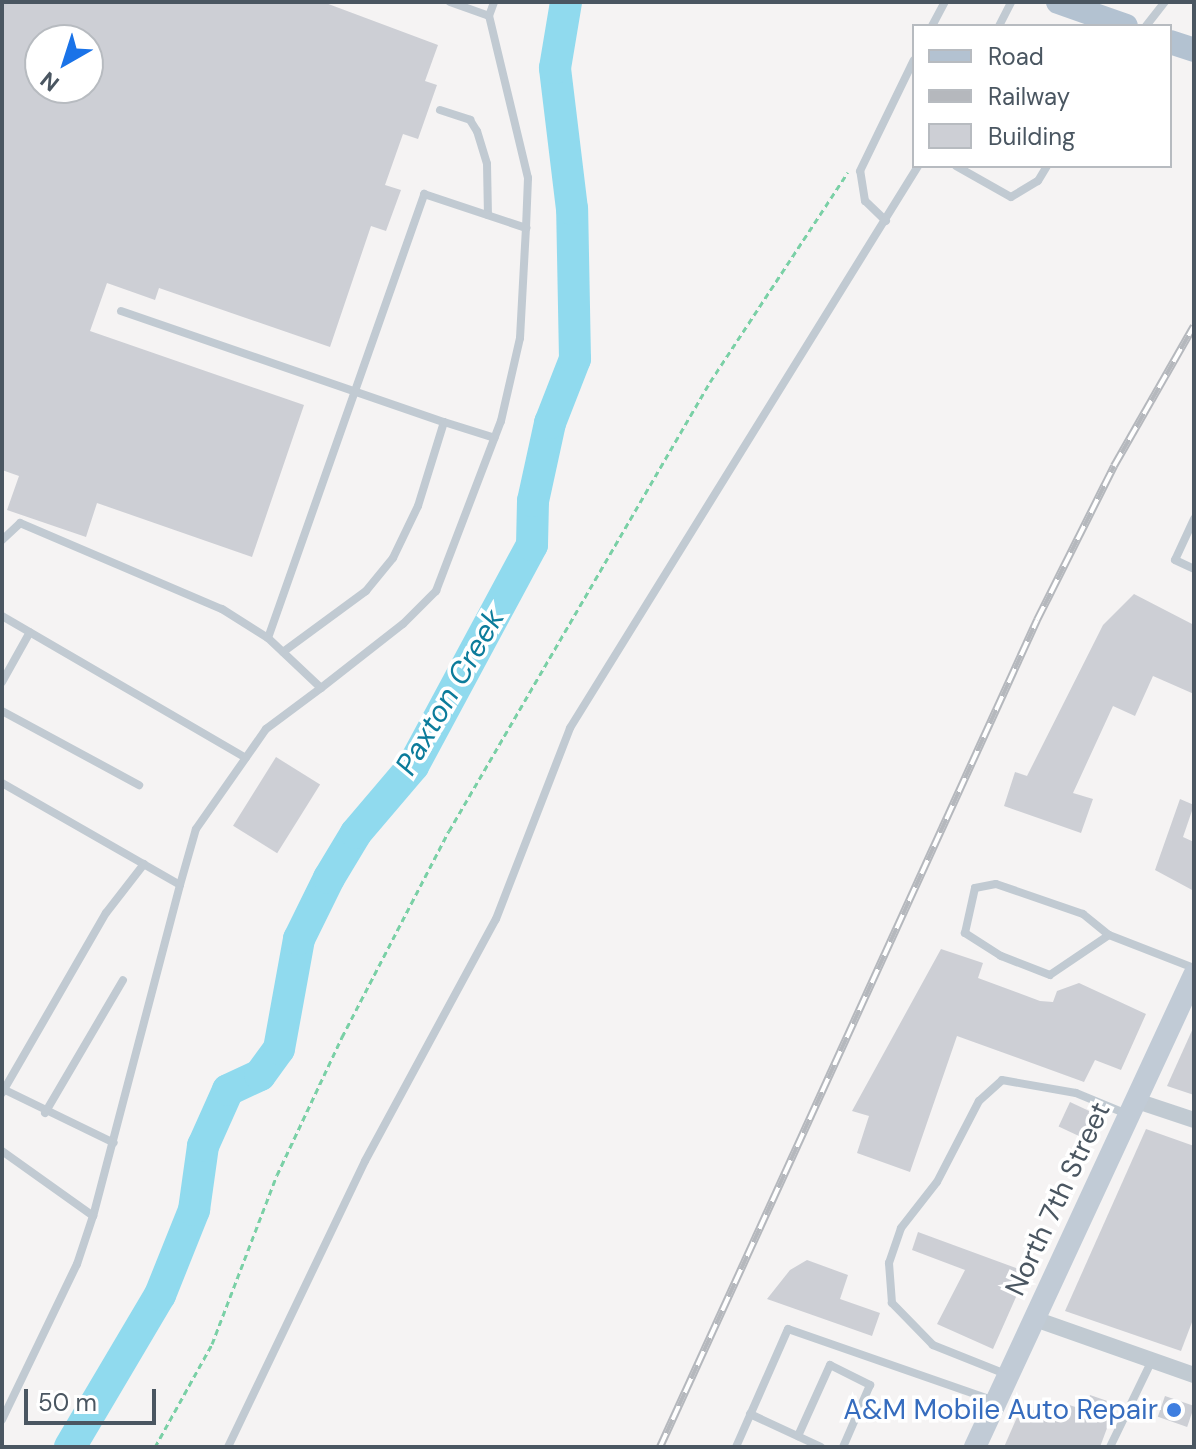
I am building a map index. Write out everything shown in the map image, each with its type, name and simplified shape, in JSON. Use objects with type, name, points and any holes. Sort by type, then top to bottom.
[{"type":"main road","points":[[1058,2],[1120,24]]},
{"type":"main road","points":[[1172,43],[1194,50]]},
{"type":"main road","name":"North 7th Street","points":[[975,1447],[1194,975]]},
{"type":"street","points":[[1134,1108],[1194,1120]]},
{"type":"street","points":[[1035,1319],[1194,1375]]},
{"type":"lane","points":[[450,2],[489,16]]},
{"type":"lane","points":[[2,1420],[77,1264],[93,1216],[196,829],[266,729],[403,624],[436,591],[495,438],[520,338],[526,228],[525,162],[489,16],[494,2]]},
{"type":"lane","points":[[933,24],[945,2]]},
{"type":"lane","points":[[1000,24],[1011,2]]},
{"type":"lane","points":[[1148,24],[1165,2]]},
{"type":"lane","points":[[886,221],[865,201],[860,171],[869,143],[912,64]]},
{"type":"lane","points":[[440,110],[470,120],[477,131],[487,164],[488,215]]},
{"type":"lane","points":[[228,1447],[365,1161],[496,919],[570,728],[917,168]]},
{"type":"lane","points":[[960,168],[1011,197],[1038,181],[1046,168]]},
{"type":"lane","points":[[268,638],[424,194],[526,228]]},
{"type":"lane","points":[[121,311],[352,394],[495,438]]},
{"type":"lane","points":[[283,652],[366,591],[393,558],[418,506],[444,422]]},
{"type":"lane","points":[[1194,519],[1175,560],[1194,569]]},
{"type":"lane","points":[[2,540],[20,523],[222,609],[268,638],[321,688]]},
{"type":"lane","points":[[2,616],[246,758]]},
{"type":"lane","points":[[2,682],[30,632]]},
{"type":"lane","points":[[2,711],[139,785]]},
{"type":"lane","points":[[2,783],[180,885]]},
{"type":"lane","points":[[114,1143],[45,1113],[3,1090],[106,913],[144,864]]},
{"type":"lane","points":[[1109,935],[1050,975],[1001,956],[965,933],[975,888],[996,884],[1083,914],[1109,935],[1194,968]]},
{"type":"lane","points":[[45,1113],[123,980]]},
{"type":"lane","points":[[1009,1375],[933,1345],[892,1303],[889,1263],[901,1228],[937,1182],[979,1101],[1002,1080],[1076,1093],[1134,1108]]},
{"type":"lane","points":[[2,1151],[93,1216]]},
{"type":"lane","points":[[736,1447],[788,1329],[996,1402]]},
{"type":"lane","points":[[1110,1447],[1152,1360]]},
{"type":"lane","points":[[798,1436],[830,1365],[870,1385],[843,1447]]},
{"type":"lane","points":[[750,1414],[821,1447]]},
{"type":"path","points":[[155,1447],[212,1344],[277,1175],[342,1037],[449,831],[710,382],[869,143]]},
{"type":"building","points":[[2,2],[323,2],[438,45],[425,81],[437,85],[418,139],[403,134],[385,185],[401,190],[386,231],[371,226],[330,347],[159,288],[155,300],[107,283],[90,331],[304,405],[252,557],[97,503],[86,537],[7,510],[19,476],[2,470]]},
{"type":"building","points":[[1134,594],[1194,625],[1194,694],[1153,676],[1135,716],[1113,706],[1073,793],[1093,799],[1081,833],[1004,806],[1015,772],[1027,776],[1103,625]]},
{"type":"building","points":[[276,757],[320,785],[277,853],[233,826]]},
{"type":"building","points":[[1180,799],[1194,805],[1183,837],[1194,842],[1194,891],[1155,870]]},
{"type":"building","points":[[941,949],[983,963],[978,978],[1040,1001],[1053,1002],[1057,991],[1079,983],[1146,1014],[1121,1070],[1095,1060],[1084,1082],[957,1036],[910,1172],[857,1153],[869,1116],[852,1111]]},
{"type":"building","points":[[1194,1026],[1194,1095],[1167,1086]]},
{"type":"building","points":[[1070,1102],[1100,1116],[1088,1140],[1059,1126]]},
{"type":"building","points":[[1146,1129],[1194,1146],[1194,1317],[1181,1351],[1065,1311]]},
{"type":"building","points":[[918,1232],[1027,1272],[993,1349],[937,1324],[965,1270],[912,1250]]},
{"type":"building","points":[[807,1260],[848,1275],[840,1299],[880,1313],[872,1336],[767,1299],[790,1270]]},
{"type":"building","points":[[1090,1395],[1116,1404],[1100,1447],[1004,1447],[1022,1406],[1061,1419],[1066,1404],[1085,1410]]},
{"type":"building","points":[[1165,1396],[1194,1406],[1187,1427],[1158,1417]]},
{"type":"waterway","name":"Paxton Creek","points":[[70,1447],[160,1295],[194,1210],[203,1146],[228,1090],[260,1075],[279,1049],[299,939],[329,878],[356,833],[413,766],[532,545],[533,501],[550,423],[575,359],[572,209],[555,68],[566,2]]},
{"type":"railway","points":[[660,1447],[1037,620],[1114,466],[1194,326]]},
{"type":"place","name":"A&M Mobile Auto Repair","points":[[1174,1410]]}]
